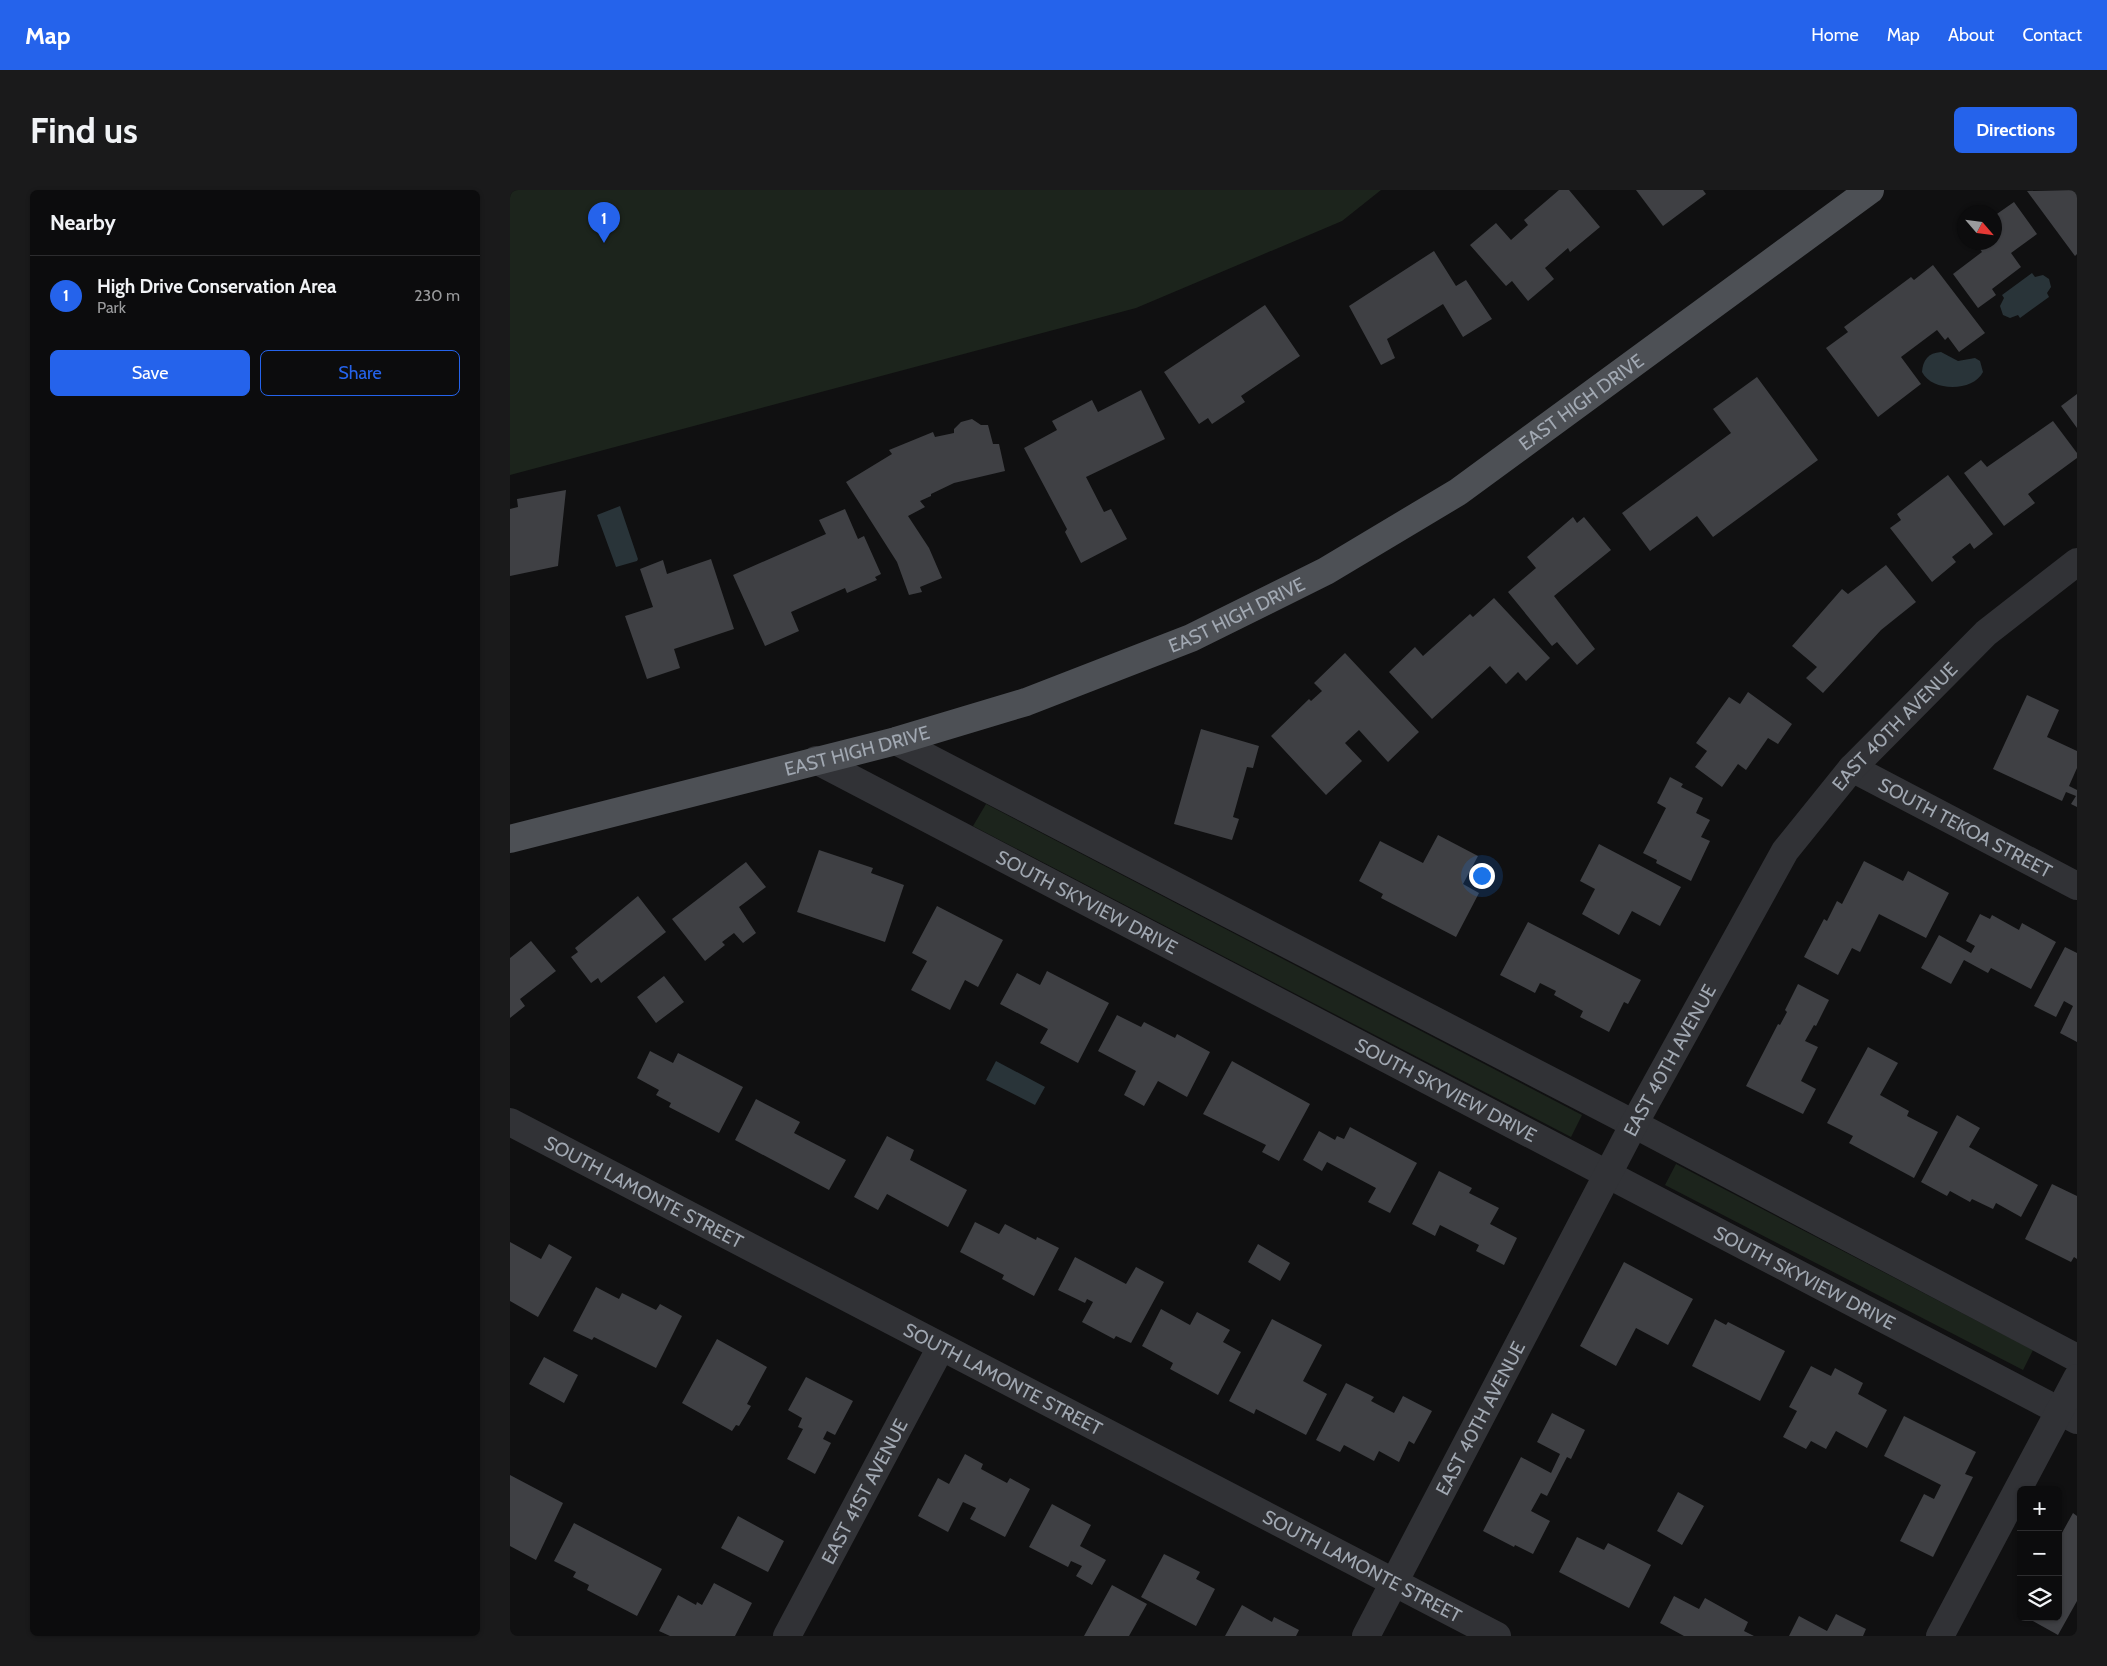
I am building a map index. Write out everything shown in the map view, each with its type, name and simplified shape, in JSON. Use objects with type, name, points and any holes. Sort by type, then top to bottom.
[{"type":"main road","name":"EAST HIGH DRIVE","points":[[510,840],[816,760],[896,742],[1026,702],[1173,645],[1326,571],[1458,492],[1870,190]]},
{"type":"street","name":"EAST 40TH AVENUE","points":[[1366,1636],[1634,1124],[1785,851],[1852,768],[1986,633],[2077,562]]},
{"type":"street","points":[[896,742],[1634,1124],[2077,1358]]},
{"type":"street","name":"SOUTH SKYVIEW DRIVE","points":[[816,760],[2068,1416]]},
{"type":"street","name":"SOUTH TEKOA STREET","points":[[1852,768],[2077,886]]},
{"type":"street","name":"SOUTH LAMONTE STREET","points":[[510,1122],[1497,1636]]},
{"type":"street","name":"EAST 41ST AVENUE","points":[[787,1636],[941,1347]]},
{"type":"street","points":[[1940,1636],[2068,1416],[2077,1378]]},
{"type":"shaded area","points":[[510,190],[1381,190],[1342,221],[1136,308],[510,475]]},
{"type":"shaded area","points":[[2032,273],[2035,277],[2043,275],[2049,279],[2051,287],[2047,293],[2049,297],[2020,318],[2018,315],[2010,318],[2003,315],[2000,306],[2004,298],[2002,295]]},
{"type":"shaded area","points":[[1941,352],[1958,361],[1975,358],[1980,361],[1983,372],[1978,379],[1962,386],[1952,387],[1934,383],[1927,379],[1922,372],[1927,358]]},
{"type":"shaded area","points":[[620,506],[638,559],[637,561],[616,567],[597,515]]},
{"type":"shaded area","points":[[986,804],[1582,1115],[1571,1137],[973,826]]},
{"type":"shaded area","points":[[996,1061],[1045,1087],[1035,1105],[986,1080]]},
{"type":"shaded area","points":[[1676,1164],[2033,1350],[2023,1370],[1665,1185]]},
{"type":"building","points":[[1559,190],[1569,190],[1600,227],[1570,252],[1568,248],[1545,268],[1554,279],[1528,301],[1512,281],[1506,286],[1470,245],[1496,223],[1511,240],[1528,225],[1524,220]]},
{"type":"building","points":[[1636,190],[1703,190],[1706,194],[1663,226]]},
{"type":"building","points":[[2077,190],[2077,254],[2075,256],[2027,191]]},
{"type":"building","points":[[2014,202],[2037,234],[2011,253],[2021,267],[1992,289],[1996,295],[1978,308],[1953,274],[1982,252],[1981,250],[2002,250],[2002,210]]},
{"type":"building","points":[[1434,251],[1456,286],[1466,280],[1492,319],[1463,337],[1443,304],[1387,339],[1395,358],[1381,365],[1349,306]]},
{"type":"building","points":[[1933,265],[1985,333],[1959,352],[1948,337],[1945,340],[1937,330],[1901,357],[1921,384],[1878,417],[1826,348],[1848,332],[1844,327],[1911,277],[1914,280]]},
{"type":"building","points":[[1265,305],[1300,356],[1241,396],[1245,402],[1212,424],[1208,418],[1199,424],[1164,372]]},
{"type":"building","points":[[1757,377],[1818,460],[1713,537],[1697,516],[1650,551],[1622,513],[1731,433],[1713,409]]},
{"type":"building","points":[[1141,390],[1165,439],[1086,477],[1104,512],[1111,509],[1127,539],[1081,563],[1065,532],[1067,529],[1024,448],[1057,430],[1052,421],[1092,400],[1098,412]]},
{"type":"building","points":[[2077,394],[2077,428],[2061,406]]},
{"type":"building","points":[[972,419],[981,425],[988,425],[993,444],[999,444],[1005,471],[954,483],[920,501],[925,507],[908,516],[929,548],[942,578],[920,587],[922,592],[909,595],[897,562],[846,482],[892,454],[889,450],[933,432],[935,437],[954,433],[954,429],[961,422]]},
{"type":"building","points":[[2053,421],[2077,453],[2077,458],[2028,494],[2035,503],[2004,526],[1964,473],[1981,460],[1987,467]]},
{"type":"building","points":[[1948,475],[1993,534],[1974,549],[1970,543],[1952,557],[1956,562],[1932,582],[1890,528],[1901,520],[1897,514]]},
{"type":"building","points":[[566,490],[558,566],[510,576],[510,509],[518,507],[517,499]]},
{"type":"building","points":[[845,509],[858,539],[864,536],[881,574],[875,577],[877,580],[847,593],[845,588],[791,612],[799,631],[765,646],[733,575],[826,534],[819,520]]},
{"type":"building","points":[[1573,517],[1577,523],[1584,517],[1611,550],[1554,596],[1595,649],[1577,665],[1557,642],[1552,646],[1508,592],[1536,568],[1527,557]]},
{"type":"building","points":[[711,559],[734,629],[674,649],[680,668],[647,679],[625,616],[653,607],[640,569],[663,560],[667,574]]},
{"type":"building","points":[[1886,565],[1916,602],[1881,630],[1823,693],[1806,678],[1817,667],[1792,646],[1842,589],[1848,594]]},
{"type":"building","points":[[1494,598],[1550,658],[1526,681],[1518,672],[1506,684],[1490,666],[1432,719],[1389,672],[1415,647],[1423,656],[1470,614],[1473,617]]},
{"type":"building","points":[[1345,653],[1419,732],[1388,762],[1359,730],[1345,743],[1362,761],[1326,795],[1271,736],[1309,699],[1311,701],[1322,691],[1314,683]]},
{"type":"building","points":[[1748,692],[1792,724],[1778,744],[1768,738],[1746,770],[1738,764],[1722,787],[1695,767],[1707,751],[1696,743],[1729,697],[1740,704]]},
{"type":"building","points":[[2027,695],[2059,710],[2047,737],[2077,751],[2077,768],[2069,786],[2077,790],[2077,807],[2071,804],[2076,796],[2066,792],[2062,801],[1993,769]]},
{"type":"building","points":[[1201,729],[1259,746],[1253,768],[1247,767],[1233,817],[1239,819],[1232,840],[1174,824]]},
{"type":"building","points":[[1670,777],[1683,784],[1681,787],[1703,798],[1696,813],[1710,820],[1701,837],[1710,841],[1691,881],[1656,863],[1657,860],[1643,853],[1666,808],[1657,803]]},
{"type":"building","points":[[1438,835],[1478,856],[1463,884],[1479,893],[1456,937],[1381,898],[1383,894],[1359,881],[1380,841],[1423,863]]},
{"type":"building","points":[[1599,844],[1681,887],[1660,926],[1632,911],[1619,935],[1582,914],[1595,889],[1580,881]]},
{"type":"building","points":[[819,850],[873,868],[871,873],[904,885],[885,942],[797,912]]},
{"type":"building","points":[[1864,861],[1903,881],[1908,871],[1949,893],[1926,938],[1879,914],[1860,952],[1852,948],[1838,975],[1804,957],[1824,919],[1827,921],[1837,901],[1842,904]]},
{"type":"building","points":[[746,862],[766,887],[739,907],[756,933],[743,943],[734,933],[722,942],[725,945],[705,961],[672,919]]},
{"type":"building","points":[[638,896],[666,932],[601,983],[598,978],[591,983],[571,957],[578,952],[575,948]]},
{"type":"building","points":[[937,906],[1003,940],[978,987],[965,980],[950,1010],[911,990],[927,961],[912,953]]},
{"type":"building","points":[[1980,914],[1990,919],[1992,915],[2019,930],[2022,923],[2056,942],[2031,989],[1991,968],[1988,973],[1964,960],[1951,984],[1921,968],[1939,935],[1971,953],[1975,946],[1966,941]]},
{"type":"building","points":[[1528,922],[1641,980],[1628,1004],[1624,1002],[1609,1032],[1580,1017],[1583,1011],[1554,995],[1556,991],[1540,983],[1535,993],[1500,975]]},
{"type":"building","points":[[531,941],[556,971],[520,999],[525,1006],[510,1018],[510,958]]},
{"type":"building","points":[[2065,947],[2077,953],[2077,1042],[2060,1033],[2073,1006],[2064,1001],[2056,1017],[2034,1006]]},
{"type":"building","points":[[1047,971],[1109,1003],[1078,1063],[1040,1043],[1048,1029],[1000,1004],[1017,973],[1040,985]]},
{"type":"building","points":[[664,976],[684,1002],[656,1023],[637,997]]},
{"type":"building","points":[[1798,984],[1829,1000],[1816,1026],[1814,1025],[1805,1041],[1818,1047],[1801,1081],[1816,1089],[1803,1114],[1746,1086],[1778,1024],[1780,1025],[1787,1012],[1785,1010]]},
{"type":"building","points":[[1117,1015],[1141,1027],[1144,1022],[1175,1038],[1177,1034],[1210,1052],[1187,1097],[1158,1081],[1144,1106],[1124,1095],[1136,1071],[1098,1051]]},
{"type":"building","points":[[1868,1047],[1898,1063],[1880,1095],[1909,1111],[1907,1116],[1938,1132],[1914,1178],[1849,1143],[1853,1136],[1827,1123]]},
{"type":"building","points":[[650,1051],[673,1063],[678,1053],[743,1087],[719,1133],[669,1107],[671,1103],[656,1095],[659,1090],[637,1078]]},
{"type":"building","points":[[1232,1061],[1310,1104],[1279,1161],[1262,1152],[1266,1145],[1203,1114]]},
{"type":"building","points":[[756,1099],[800,1122],[794,1133],[846,1160],[829,1190],[735,1140]]},
{"type":"building","points":[[1957,1115],[1980,1128],[1969,1147],[2038,1185],[2021,1217],[1996,1203],[1993,1209],[1972,1199],[1970,1202],[1950,1191],[1947,1196],[1921,1182]]},
{"type":"building","points":[[1350,1127],[1417,1163],[1390,1213],[1368,1202],[1376,1188],[1327,1162],[1322,1171],[1303,1160],[1319,1131],[1335,1140],[1337,1136],[1344,1139]]},
{"type":"building","points":[[887,1136],[914,1150],[910,1160],[967,1190],[948,1227],[887,1194],[878,1210],[854,1197]]},
{"type":"building","points":[[1439,1171],[1472,1188],[1469,1193],[1499,1208],[1490,1224],[1517,1238],[1504,1265],[1476,1251],[1479,1245],[1440,1225],[1435,1236],[1412,1224]]},
{"type":"building","points":[[2052,1184],[2077,1196],[2077,1259],[2074,1257],[2071,1262],[2025,1239]]},
{"type":"building","points":[[975,1222],[999,1234],[1005,1224],[1036,1240],[1037,1237],[1059,1248],[1034,1296],[1002,1279],[1004,1275],[960,1252]]},
{"type":"building","points":[[510,1242],[541,1259],[549,1244],[572,1257],[538,1317],[510,1301]]},
{"type":"building","points":[[1258,1244],[1290,1263],[1280,1281],[1248,1262]]},
{"type":"building","points":[[1075,1257],[1126,1284],[1136,1267],[1164,1282],[1131,1343],[1116,1336],[1114,1339],[1082,1322],[1093,1302],[1087,1299],[1085,1303],[1058,1290]]},
{"type":"building","points":[[1624,1262],[1693,1299],[1668,1345],[1636,1328],[1616,1366],[1580,1346]]},
{"type":"building","points":[[596,1287],[619,1299],[622,1293],[656,1310],[660,1304],[682,1316],[656,1368],[594,1337],[592,1340],[573,1331]]},
{"type":"building","points":[[1161,1309],[1190,1325],[1197,1312],[1230,1330],[1223,1342],[1241,1352],[1218,1395],[1170,1369],[1173,1363],[1142,1346]]},
{"type":"building","points":[[1272,1319],[1322,1345],[1303,1381],[1327,1394],[1306,1435],[1256,1409],[1254,1414],[1229,1401]]},
{"type":"building","points":[[1715,1319],[1726,1325],[1728,1322],[1785,1351],[1760,1401],[1692,1366]]},
{"type":"building","points":[[717,1339],[767,1367],[747,1404],[751,1406],[739,1426],[736,1425],[732,1431],[682,1403]]},
{"type":"building","points":[[544,1357],[578,1375],[564,1403],[529,1384]]},
{"type":"building","points":[[1811,1366],[1831,1376],[1835,1368],[1863,1383],[1858,1394],[1887,1410],[1867,1448],[1836,1431],[1826,1449],[1811,1441],[1806,1449],[1783,1437],[1797,1411],[1789,1407]]},
{"type":"building","points":[[806,1377],[853,1401],[835,1435],[827,1431],[823,1439],[831,1443],[815,1474],[787,1459],[803,1429],[798,1427],[802,1418],[788,1410]]},
{"type":"building","points":[[1346,1383],[1374,1397],[1371,1401],[1394,1413],[1403,1396],[1432,1411],[1414,1444],[1409,1441],[1399,1462],[1379,1451],[1374,1461],[1344,1445],[1340,1452],[1316,1440]]},
{"type":"building","points":[[1552,1413],[1585,1430],[1571,1459],[1567,1457],[1547,1496],[1541,1493],[1531,1511],[1550,1521],[1533,1554],[1515,1545],[1514,1547],[1483,1531],[1521,1457],[1551,1473],[1560,1454],[1537,1442]]},
{"type":"building","points":[[1904,1416],[1976,1452],[1965,1474],[1973,1477],[1933,1557],[1900,1541],[1924,1494],[1934,1499],[1941,1485],[1884,1456]]},
{"type":"building","points":[[965,1454],[983,1464],[981,1469],[1007,1483],[1010,1478],[1030,1489],[1005,1537],[970,1519],[976,1508],[963,1502],[948,1532],[918,1516],[938,1478],[949,1484]]},
{"type":"building","points":[[510,1475],[563,1503],[536,1560],[510,1546]]},
{"type":"building","points":[[1678,1492],[1704,1506],[1682,1545],[1657,1531]]},
{"type":"building","points":[[1052,1504],[1091,1525],[1080,1546],[1106,1560],[1092,1585],[1076,1576],[1082,1566],[1071,1561],[1068,1567],[1029,1547]]},
{"type":"building","points":[[2073,1513],[2077,1516],[2077,1601],[2058,1635],[2033,1621],[2062,1621],[2062,1533]]},
{"type":"building","points":[[738,1516],[784,1541],[768,1572],[721,1548]]},
{"type":"building","points":[[574,1523],[662,1569],[637,1616],[587,1590],[589,1585],[573,1577],[576,1572],[554,1561]]},
{"type":"building","points":[[1577,1537],[1604,1550],[1608,1543],[1651,1565],[1629,1608],[1559,1572]]},
{"type":"building","points":[[1164,1554],[1200,1572],[1196,1579],[1215,1589],[1196,1626],[1141,1597]]},
{"type":"building","points":[[714,1583],[752,1603],[735,1636],[670,1636],[659,1631],[678,1595],[696,1605],[697,1602],[702,1605]]},
{"type":"building","points":[[1112,1585],[1147,1604],[1129,1636],[1084,1636]]},
{"type":"building","points":[[1674,1596],[1699,1609],[1705,1598],[1748,1622],[1744,1631],[1754,1636],[1684,1636],[1660,1623]]},
{"type":"building","points":[[1242,1605],[1272,1622],[1274,1617],[1299,1630],[1296,1636],[1225,1636]]},
{"type":"building","points":[[1836,1614],[1866,1629],[1863,1636],[1789,1636],[1799,1616],[1827,1631]]},
{"type":"place","name":"High Drive Conservation Area","points":[[604,243]]}]
